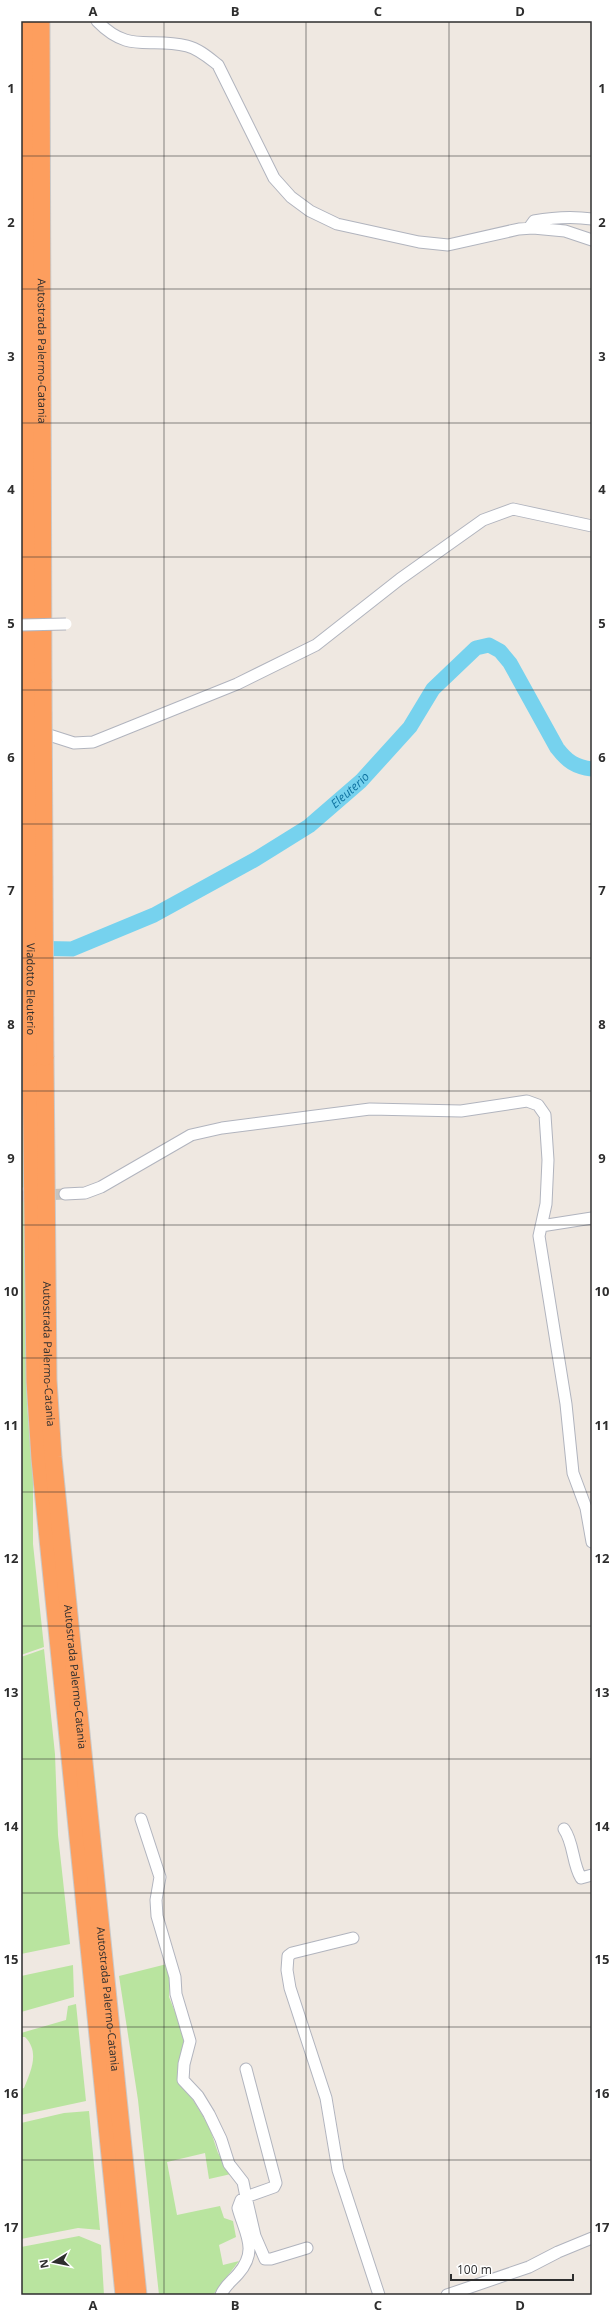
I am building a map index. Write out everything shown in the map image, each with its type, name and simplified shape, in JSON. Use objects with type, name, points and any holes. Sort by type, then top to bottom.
[{"type":"highway","name":"Autostrada Palermo-Catania","points":[[29,21],[36,681]]},
{"type":"highway","name":"Autostrada Palermo-Catania","points":[[36,681],[41,21]]},
{"type":"highway","name":"Viadotto Eleuterio","points":[[36,681],[38,1057]]},
{"type":"highway","name":"Autostrada Palermo-Catania","points":[[38,1057],[35,1381],[40,1451],[124,2295]]},
{"type":"highway","name":"Autostrada Palermo-Catania","points":[[38,1057],[48,1380],[53,1450],[138,2295]]},
{"type":"street","points":[[97,21],[118,39],[141,44],[187,46],[204,54],[218,65],[274,178],[291,197],[310,211],[337,224],[419,242],[448,245],[528,228],[564,231],[592,240]]},
{"type":"street","points":[[528,228],[534,221],[552,218],[575,216],[592,219]]},
{"type":"street","points":[[21,726],[74,743],[94,742],[237,684],[316,645],[400,579],[483,520],[513,509],[592,526]]},
{"type":"street","points":[[21,625],[66,624]]},
{"type":"street","points":[[64,1194],[85,1193],[101,1187],[191,1135],[216,1130],[370,1109],[461,1111],[527,1101],[538,1105],[545,1115],[547,1172],[546,1204],[539,1236],[566,1404],[573,1473],[586,1508],[592,1542]]},
{"type":"street","points":[[541,1226],[592,1218]]},
{"type":"street","points":[[141,1819],[160,1877],[156,1900],[157,1916],[176,1977],[176,1994],[190,2041],[182,2075],[183,2080],[198,2096],[209,2114],[221,2138],[229,2164],[243,2182],[255,2236],[265,2258],[270,2259],[307,2248]]},
{"type":"street","points":[[564,1829],[568,1834],[577,1871],[581,1878],[592,1875]]},
{"type":"street","points":[[357,1937],[292,1953],[288,1956],[287,1970],[290,1988],[326,2098],[338,2170],[379,2295]]},
{"type":"street","points":[[221,2295],[224,2288],[245,2265],[250,2254],[250,2246],[238,2208],[241,2200],[274,2187],[276,2183],[246,2070]]},
{"type":"street","points":[[448,2295],[529,2267],[558,2252],[592,2238]]},
{"type":"green space","points":[[21,1068],[24,1187],[21,1188]]},
{"type":"green space","points":[[24,1200],[27,1404],[33,1477],[33,1544],[44,1647],[21,1655],[21,1201]]},
{"type":"green space","points":[[44,1649],[55,1754],[58,1835],[70,1944],[21,1954],[21,1657]]},
{"type":"green space","points":[[171,1963],[169,1997],[178,2019],[184,2040],[177,2074],[209,2126],[218,2153],[231,2174],[209,2179],[205,2153],[167,2162],[177,2215],[220,2206],[224,2218],[233,2221],[236,2237],[219,2245],[223,2265],[239,2261],[213,2295],[159,2295],[138,2100],[119,1976]]},
{"type":"green space","points":[[73,1965],[74,1997],[21,2012],[21,1976]]},
{"type":"green space","points":[[76,2004],[86,2101],[21,2115],[21,2089],[24,2088],[29,2075],[33,2062],[33,2055],[30,2043],[25,2037],[21,2037],[21,2033],[66,2020],[68,2006]]},
{"type":"green space","points":[[89,2111],[100,2230],[78,2228],[21,2239],[21,2123],[64,2113]]},
{"type":"green space","points":[[79,2236],[101,2245],[104,2295],[21,2295],[21,2247]]},
{"type":"waterway","name":"Eleuterio","points":[[21,948],[72,949],[154,915],[256,859],[309,826],[361,781],[410,727],[433,689],[476,648],[489,645],[500,651],[510,663],[557,748],[572,763],[581,767],[592,769]]},
{"type":"tunnel","points":[[21,1196],[65,1194]]}]
